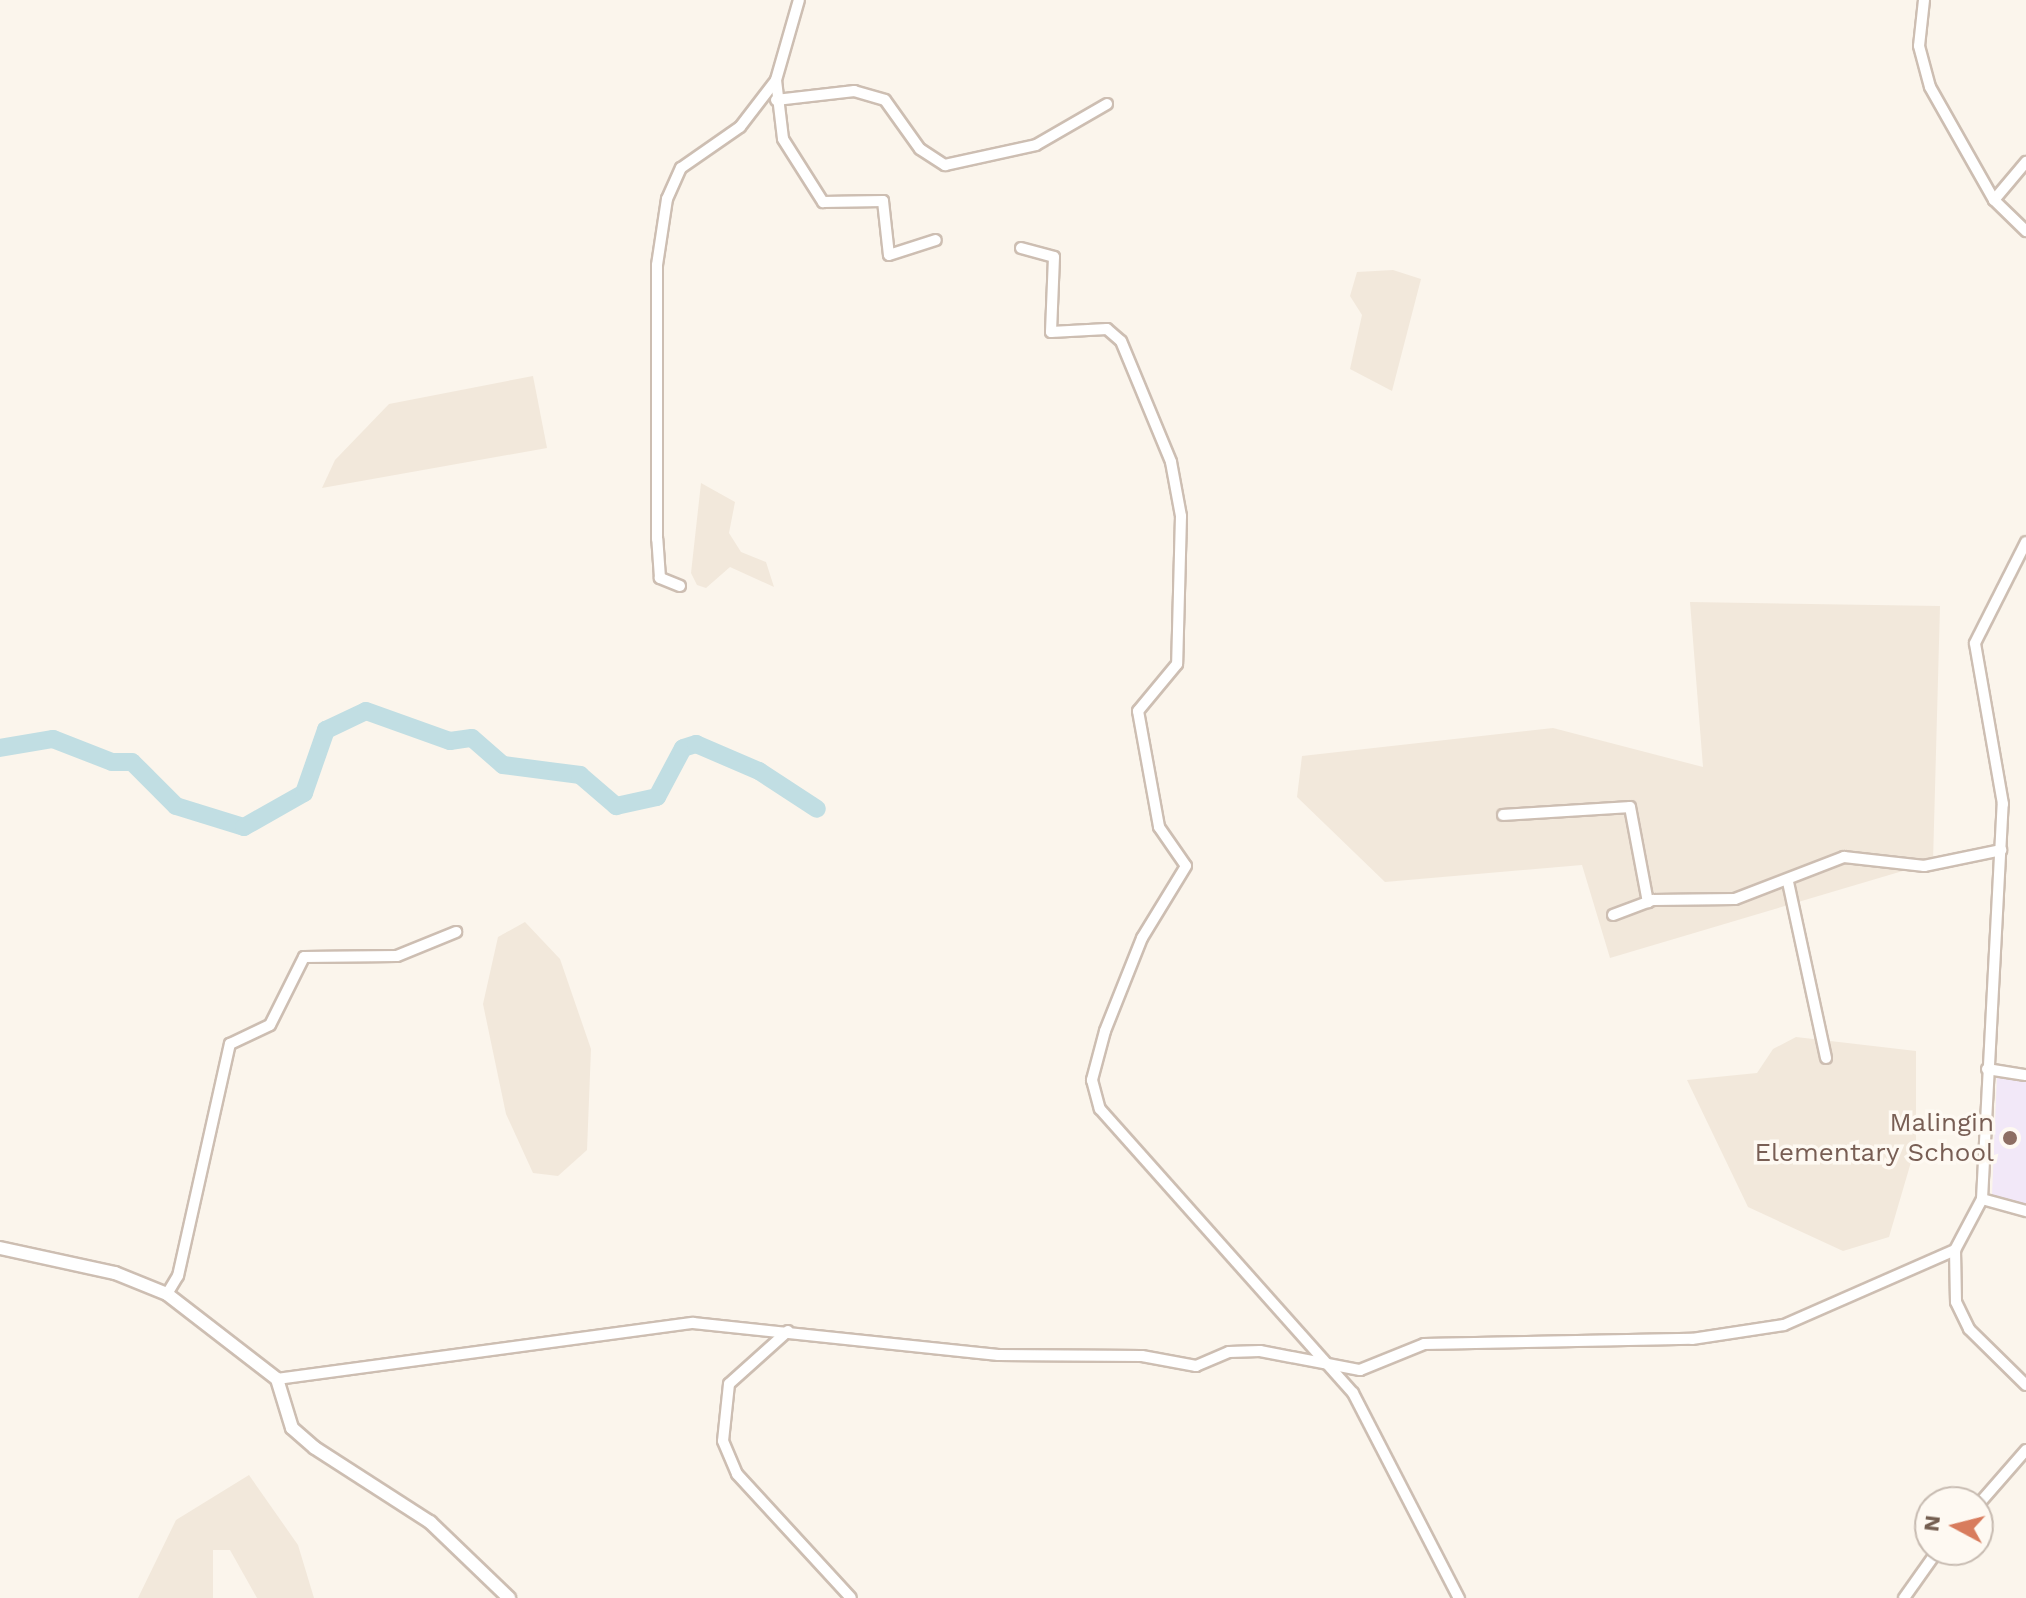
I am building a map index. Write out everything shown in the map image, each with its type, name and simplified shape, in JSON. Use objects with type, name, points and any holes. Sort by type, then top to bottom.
[{"type":"street","points":[[799,0],[776,80],[776,100],[795,166],[823,202],[883,201],[889,206],[889,255],[936,240]]},
{"type":"street","points":[[1924,0],[1919,46],[1930,87],[1994,200],[2026,231]]},
{"type":"street","points":[[680,586],[660,578],[657,539],[657,265],[667,199],[681,168],[740,127],[776,80]]},
{"type":"street","points":[[776,100],[854,91],[885,100],[920,149],[945,165],[1036,145],[1107,104]]},
{"type":"street","points":[[1994,200],[2026,162]]},
{"type":"street","points":[[1021,248],[1054,257],[1051,332],[1107,329],[1121,341],[1171,462],[1181,516],[1177,664],[1138,711],[1159,827],[1186,866],[1142,938],[1092,1080],[1120,1138],[1288,1327],[1335,1369],[1459,1598]]},
{"type":"street","points":[[2026,542],[1975,643],[2003,804],[1982,1199],[1955,1250],[1956,1302],[1969,1329],[2026,1385]]},
{"type":"street","points":[[1503,815],[1630,807],[1648,902]]},
{"type":"street","points":[[1613,915],[1648,902],[1735,899],[1788,882],[1844,857],[1924,866],[2001,850]]},
{"type":"street","points":[[1788,882],[1826,1058]]},
{"type":"street","points":[[167,1294],[178,1276],[230,1044],[270,1025],[304,957],[397,956],[456,932]]},
{"type":"street","points":[[1987,1069],[2026,1075]]},
{"type":"street","points":[[1982,1199],[2026,1211]]},
{"type":"street","points":[[0,1248],[115,1273],[167,1294],[277,1379],[292,1428],[430,1522],[509,1598]]},
{"type":"street","points":[[277,1379],[630,1329],[693,1323],[998,1355],[1142,1356],[1196,1366],[1229,1352],[1260,1351],[1335,1369],[1360,1370],[1424,1344],[1692,1339],[1784,1325],[1955,1250]]},
{"type":"street","points":[[788,1331],[729,1384],[723,1441],[737,1474],[851,1598]]},
{"type":"street","points":[[1994,1487],[2026,1450]]},
{"type":"street","points":[[1904,1598],[1927,1566]]},
{"type":"shaded area","points":[[1393,270],[1421,279],[1392,391],[1350,369],[1362,315],[1350,296],[1357,272]]},
{"type":"shaded area","points":[[533,376],[547,448],[322,488],[335,460],[389,404]]},
{"type":"shaded area","points":[[701,483],[735,502],[729,533],[741,552],[766,562],[774,587],[730,567],[706,588],[697,585],[691,573]]},
{"type":"shaded area","points":[[1690,602],[1940,606],[1933,862],[1610,958],[1582,865],[1385,882],[1297,797],[1302,756],[1553,728],[1703,767]]},
{"type":"shaded area","points":[[525,922],[560,959],[591,1049],[587,1150],[558,1176],[533,1173],[506,1114],[483,1004],[498,937]]},
{"type":"shaded area","points":[[1796,1037],[1916,1051],[1916,1145],[1889,1237],[1843,1251],[1748,1207],[1687,1080],[1757,1073],[1773,1049]]},
{"type":"shaded area","name":"Malingin Elementary School","points":[[1997,1075],[2026,1080],[2026,1204],[1992,1195]]},
{"type":"shaded area","points":[[249,1475],[298,1545],[314,1598],[257,1598],[230,1550],[213,1550],[213,1598],[138,1598],[176,1520]]},
{"type":"waterway","points":[[0,748],[53,739],[112,762],[132,762],[176,806],[244,827],[304,793],[326,730],[366,711],[450,741],[472,738],[503,765],[580,775],[616,806],[657,797],[683,748],[696,744],[759,771],[817,809]]},
{"type":"place","name":"Malingin Elementary School","points":[[2010,1138]]}]
